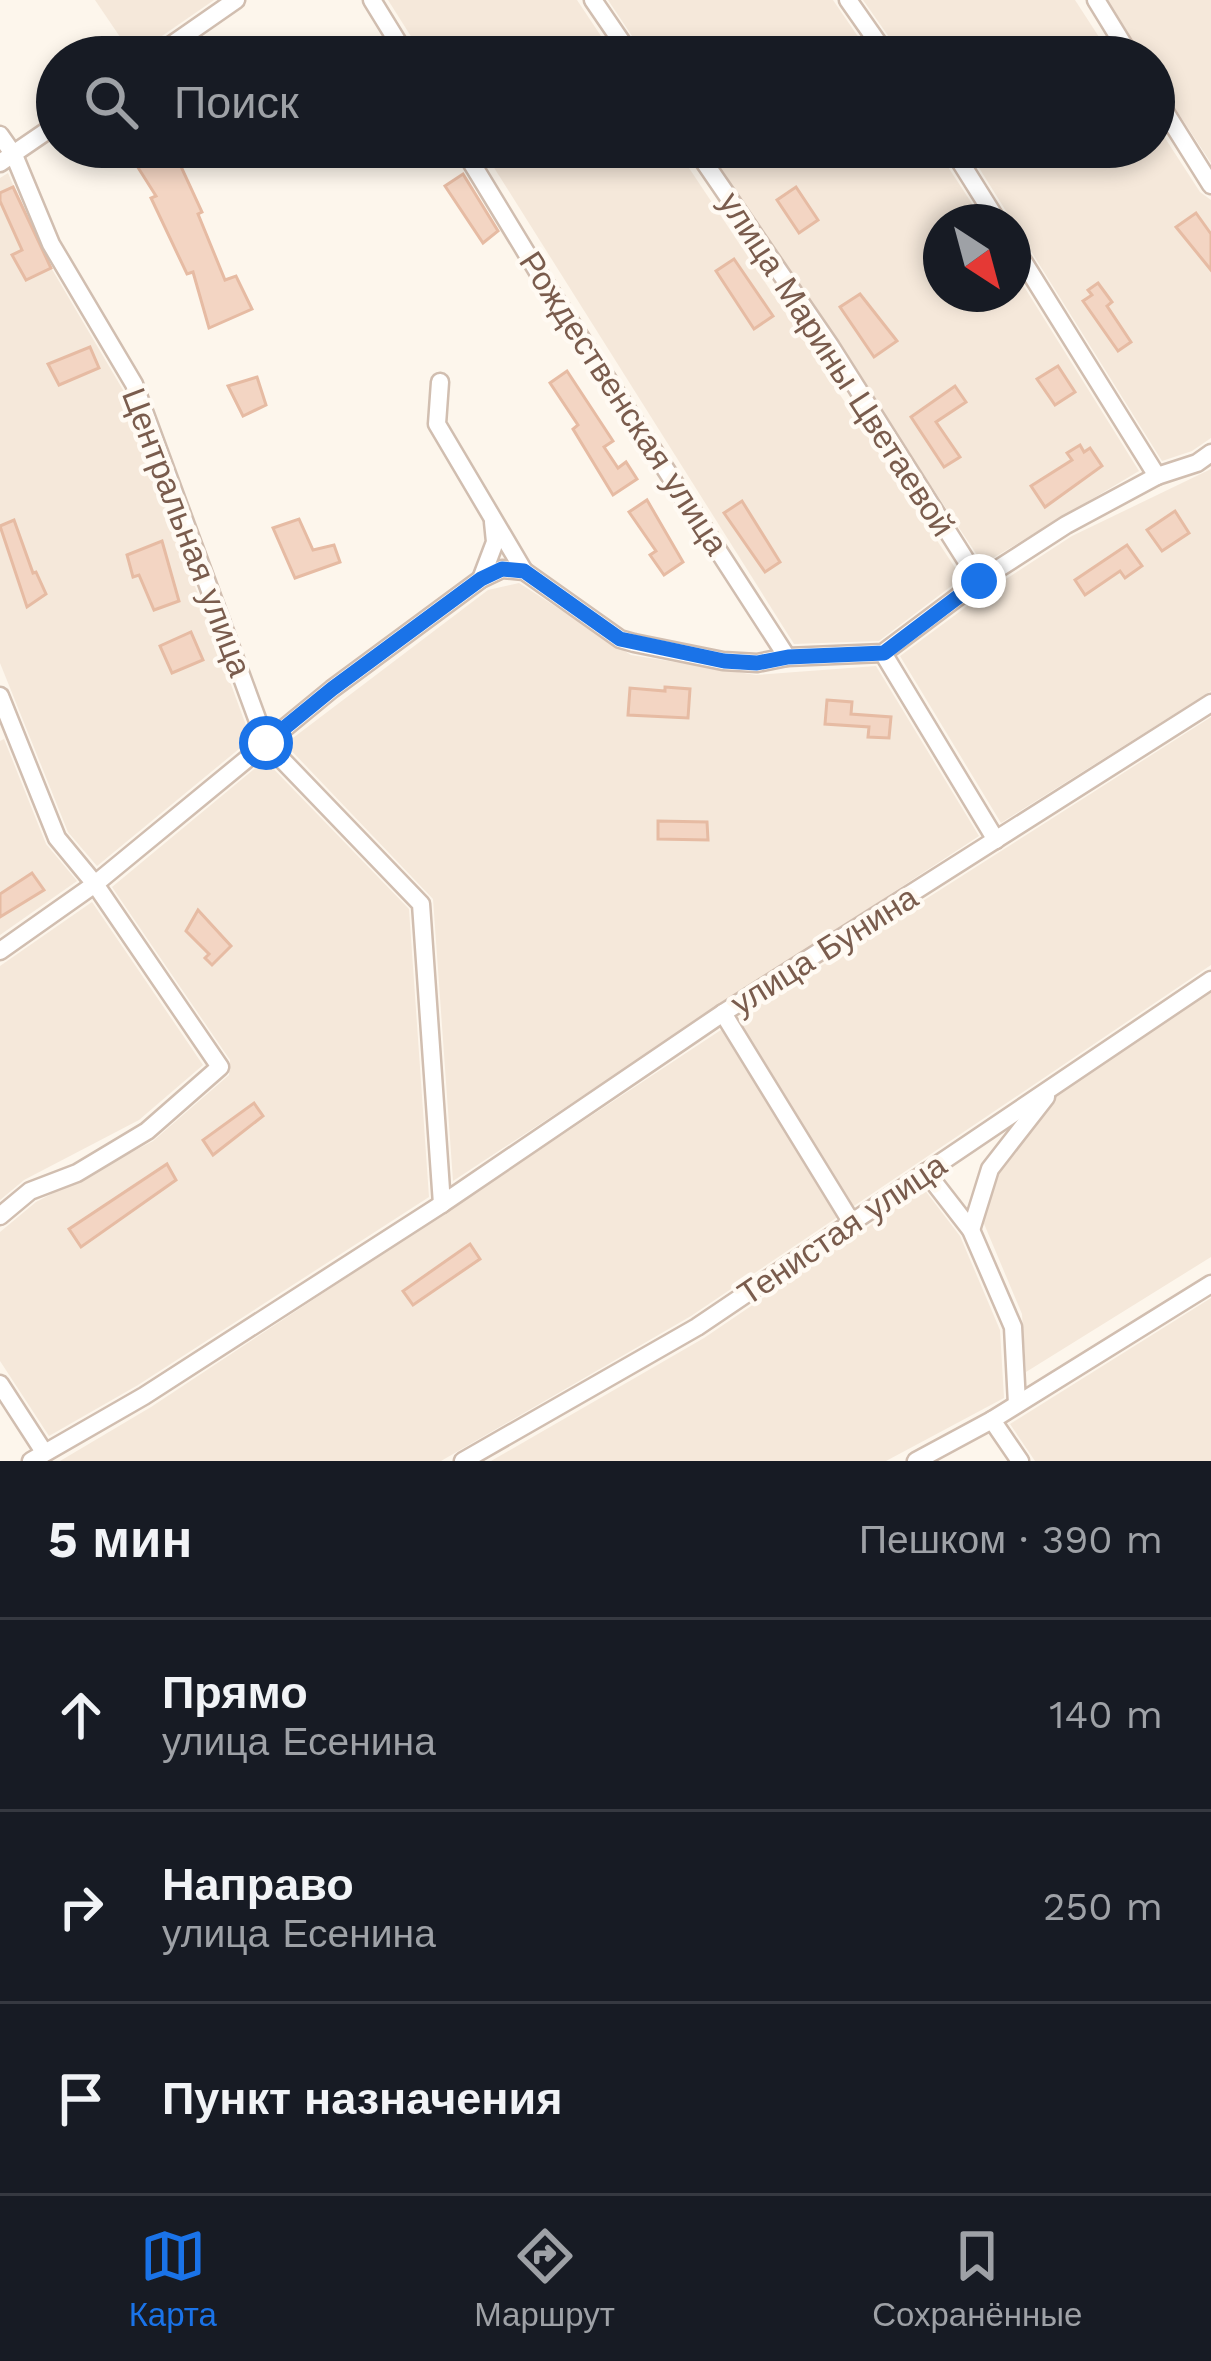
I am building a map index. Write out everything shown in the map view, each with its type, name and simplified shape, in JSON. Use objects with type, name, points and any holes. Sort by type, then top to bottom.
[{"type":"street","points":[[184,36],[236,0]]},
{"type":"street","points":[[372,0],[394,36]]},
{"type":"street","points":[[593,0],[618,36]]},
{"type":"street","points":[[848,0],[873,36]]},
{"type":"street","points":[[1096,0],[1118,36]]},
{"type":"street","points":[[1175,128],[1211,185]]},
{"type":"street","name":"Центральная улица","points":[[0,135],[7,159],[51,244],[134,384],[266,743]]},
{"type":"street","points":[[7,159],[36,139]]},
{"type":"street","name":"Рождественская улица","points":[[475,168],[788,657]]},
{"type":"street","name":"улица Марины Цветаевой","points":[[708,168],[831,347],[979,581]]},
{"type":"street","points":[[964,168],[987,204]]},
{"type":"street","points":[[1031,274],[1157,476]]},
{"type":"street","points":[[440,382],[437,424],[524,571],[620,639],[724,661],[757,663],[884,653],[979,581],[1066,525],[1211,453]]},
{"type":"street","points":[[481,579],[495,542],[492,515]]},
{"type":"street","points":[[0,951],[95,884],[332,689],[481,579],[502,569],[524,571]]},
{"type":"street","points":[[884,653],[996,841]]},
{"type":"street","points":[[0,696],[5,724],[57,838],[95,884],[220,1067],[147,1130],[77,1173],[30,1191],[0,1216]]},
{"type":"street","name":"улица Бунина","points":[[38,1457],[145,1396],[442,1204],[723,1013],[1211,703]]},
{"type":"street","points":[[266,743],[422,904],[442,1204]]},
{"type":"street","name":"Тенистая улица","points":[[463,1461],[698,1327],[1211,980]]},
{"type":"street","points":[[723,1013],[852,1222]]},
{"type":"street","points":[[971,1230],[990,1169],[1056,1085]]},
{"type":"street","points":[[926,1172],[971,1230],[1012,1327],[1017,1404]]},
{"type":"street","points":[[916,1461],[992,1420],[1211,1284]]},
{"type":"street","points":[[0,1384],[38,1457]]},
{"type":"street","points":[[992,1420],[1020,1461]]},
{"type":"shaded area","points":[[95,0],[214,0],[162,36],[119,36]]},
{"type":"shaded area","points":[[388,0],[577,0],[601,36],[411,36]]},
{"type":"shaded area","points":[[608,0],[833,0],[858,36],[632,36]]},
{"type":"shaded area","points":[[863,0],[1075,0],[1098,36],[888,36]]},
{"type":"shaded area","points":[[1105,0],[1211,0],[1211,163],[1175,108],[1175,36],[1128,36]]},
{"type":"shaded area","points":[[1175,153],[1200,192],[1211,200],[1211,438],[1192,451],[1162,461],[1031,251],[1031,204],[1002,204],[979,168],[1175,168]]},
{"type":"shaded area","points":[[494,168],[689,168],[962,578],[879,641],[794,644]]},
{"type":"shaded area","points":[[720,168],[949,168],[972,204],[923,204],[923,312],[1031,312],[1031,298],[1139,471],[983,564]]},
{"type":"shaded area","points":[[8,173],[40,249],[123,390],[251,739],[97,866],[68,832],[0,663],[0,178]]},
{"type":"shaded area","points":[[1211,469],[1211,691],[1001,823],[900,656],[1072,536]]},
{"type":"shaded area","points":[[519,583],[631,655],[756,675],[876,666],[979,836],[453,1181],[433,899],[285,744],[488,590]]},
{"type":"shaded area","points":[[1211,717],[1211,965],[691,1316],[441,1461],[60,1461],[151,1407],[730,1024]]},
{"type":"shaded area","points":[[4,739],[46,844],[77,881],[0,935],[0,741]]},
{"type":"shaded area","points":[[265,760],[409,909],[429,1197],[138,1385],[49,1436],[0,1361],[0,1232],[36,1202],[153,1141],[229,1075],[230,1060],[112,887]]},
{"type":"shaded area","points":[[92,902],[203,1065],[139,1120],[24,1180],[0,1200],[0,966]]},
{"type":"shaded area","points":[[1211,984],[1211,1257],[1026,1372],[1022,1314],[982,1219],[999,1164],[1062,1084]]},
{"type":"shaded area","points":[[924,1189],[960,1236],[1000,1330],[1004,1398],[886,1461],[491,1461],[704,1338]]},
{"type":"shaded area","points":[[1211,1298],[1211,1461],[1035,1461],[1010,1424]]},
{"type":"building","points":[[138,168],[182,168],[225,280],[236,276],[252,309],[209,328],[193,272],[187,274],[151,198],[156,196]]},
{"type":"building","points":[[463,174],[498,231],[483,243],[445,186]]},
{"type":"building","points":[[13,187],[51,268],[26,280],[12,255],[22,250],[0,201],[0,193]]},
{"type":"building","points":[[796,187],[818,220],[799,233],[777,200]]},
{"type":"building","points":[[1196,213],[1211,234],[1211,270],[1176,227]]},
{"type":"building","points":[[734,259],[773,316],[754,329],[716,271]]},
{"type":"building","points":[[1098,283],[1131,342],[1118,351],[1083,301]]},
{"type":"building","points":[[860,294],[897,341],[874,357],[840,307]]},
{"type":"building","points":[[90,347],[99,368],[59,385],[48,364]]},
{"type":"building","points":[[1058,366],[1075,392],[1055,405],[1037,379]]},
{"type":"building","points":[[567,371],[613,441],[604,447],[618,468],[626,462],[637,479],[613,495],[573,429],[578,425],[550,383]]},
{"type":"building","points":[[257,377],[266,405],[243,416],[228,386]]},
{"type":"building","points":[[955,386],[966,402],[936,422],[960,457],[944,467],[911,417]]},
{"type":"building","points":[[1080,445],[1084,452],[1090,448],[1102,466],[1045,507],[1031,486],[1072,460],[1067,453]]},
{"type":"building","points":[[647,500],[683,562],[664,575],[650,555],[656,551],[629,512]]},
{"type":"building","points":[[742,501],[780,562],[765,572],[724,513]]},
{"type":"building","points":[[1175,511],[1189,533],[1162,551],[1147,530]]},
{"type":"building","points":[[299,519],[313,550],[334,545],[340,562],[295,578],[273,528]]},
{"type":"building","points":[[14,520],[46,594],[27,607],[0,526]]},
{"type":"building","points":[[162,541],[179,601],[154,610],[139,575],[133,577],[127,555]]},
{"type":"building","points":[[1127,545],[1142,566],[1125,578],[1120,571],[1085,595],[1075,580]]},
{"type":"building","points":[[191,632],[203,660],[172,673],[160,646]]},
{"type":"building","points":[[665,687],[690,689],[688,718],[628,715],[630,688],[665,691]]},
{"type":"building","points":[[827,700],[852,702],[851,714],[891,717],[889,738],[868,737],[869,727],[825,724]]},
{"type":"building","points":[[658,821],[707,822],[708,840],[658,839]]},
{"type":"building","points":[[32,873],[44,890],[0,917],[0,894]]},
{"type":"building","points":[[198,910],[231,946],[212,965],[205,958],[209,954],[186,931]]},
{"type":"building","points":[[254,1103],[263,1116],[213,1155],[203,1140]]},
{"type":"building","points":[[167,1164],[176,1180],[81,1247],[69,1229]]},
{"type":"building","points":[[470,1244],[480,1259],[413,1305],[403,1291]]},
{"type":"route","points":[[266,743],[481,579],[502,569],[524,571],[620,639],[724,661],[757,663],[884,653],[979,581]]}]
